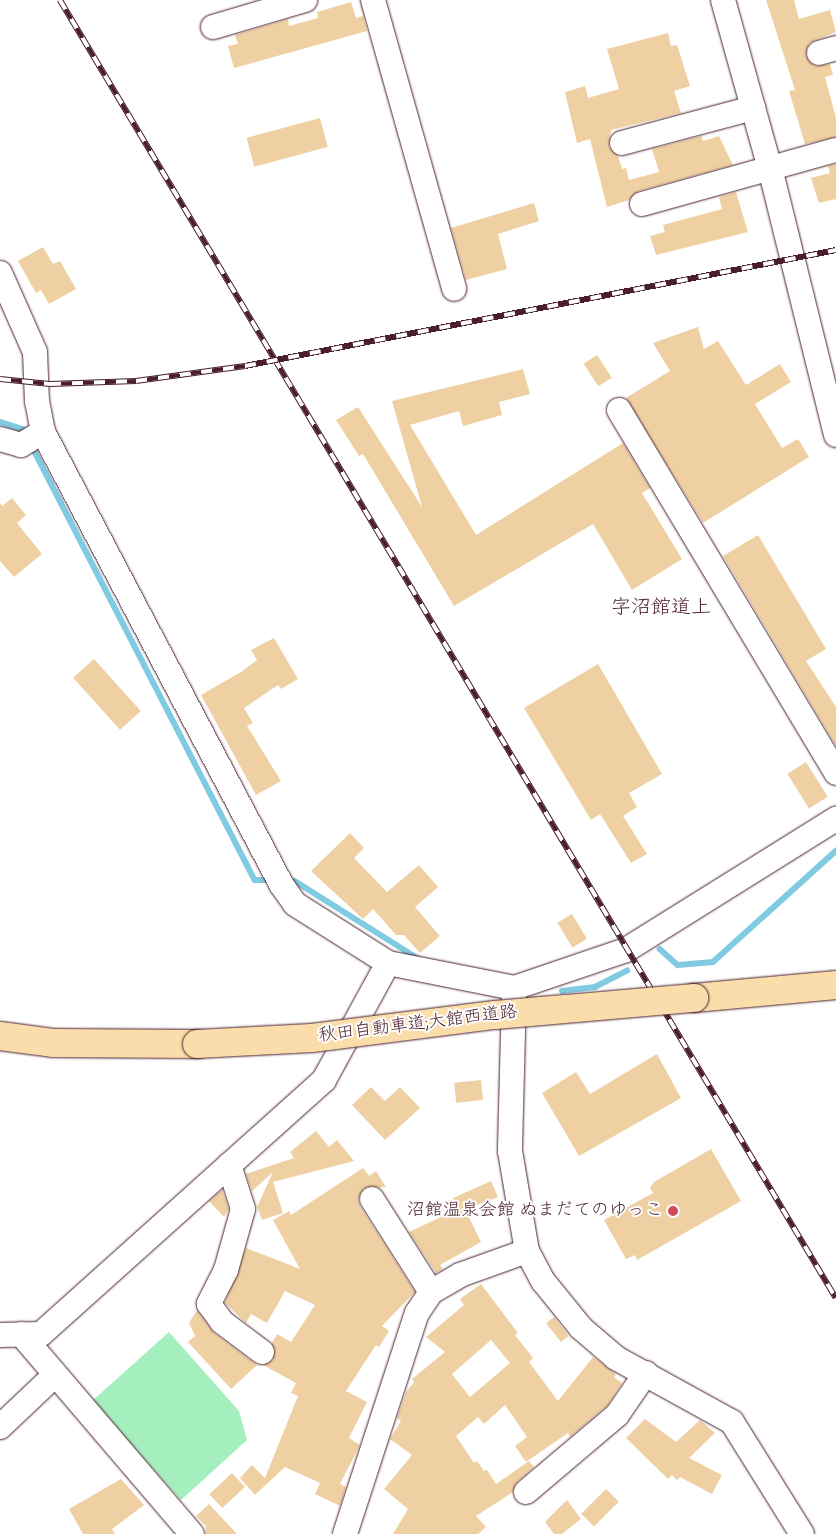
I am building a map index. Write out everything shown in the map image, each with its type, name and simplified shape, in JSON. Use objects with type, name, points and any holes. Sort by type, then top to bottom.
[{"type":"highway","name":"秋田自動車道;大館西道路","points":[[0,1036],[53,1043],[197,1044],[312,1038],[495,1015],[836,986]]},
{"type":"street","points":[[213,26],[305,0]]},
{"type":"street","points":[[373,0],[454,289]]},
{"type":"street","points":[[724,0],[770,168],[836,435]]},
{"type":"street","points":[[622,143],[753,108]]},
{"type":"street","points":[[642,204],[836,150]]},
{"type":"street","points":[[0,272],[35,352],[37,401],[44,432],[281,884],[295,904],[388,964],[514,988],[626,950],[836,819]]},
{"type":"street","points":[[619,410],[836,772]]},
{"type":"street","points":[[0,439],[21,445],[44,432]]},
{"type":"street","points":[[10,1335],[41,1334],[324,1080],[388,964]]},
{"type":"street","points":[[514,988],[510,1151],[528,1251],[543,1281],[581,1328],[616,1358],[732,1422],[802,1534]]},
{"type":"street","points":[[229,1165],[243,1209],[226,1270],[209,1304],[222,1322],[262,1352]]},
{"type":"street","points":[[372,1199],[430,1292]]},
{"type":"street","points":[[345,1534],[417,1313],[430,1292],[460,1275],[528,1251]]},
{"type":"street","points":[[10,1335],[55,1376],[192,1534]]},
{"type":"street","points":[[526,1492],[617,1415],[646,1373]]},
{"type":"street","points":[[0,1427],[55,1376]]},
{"type":"green space","points":[[169,1332],[239,1411],[247,1440],[181,1500],[92,1401]]},
{"type":"building","points":[[766,0],[794,0],[799,19],[830,10],[836,32],[809,43],[806,56],[815,66],[830,64],[833,75],[825,77],[836,118],[836,137],[805,144],[789,91],[795,90]]},
{"type":"building","points":[[351,2],[356,18],[363,16],[367,31],[234,68],[228,46],[238,44],[235,35],[288,19],[289,26],[318,18],[317,12]]},
{"type":"building","points":[[668,33],[671,46],[677,45],[690,86],[674,91],[681,113],[611,130],[609,147],[618,156],[622,169],[626,168],[629,180],[659,172],[652,149],[701,136],[703,141],[719,136],[733,165],[638,191],[629,200],[607,207],[590,139],[577,143],[565,92],[585,86],[588,98],[619,89],[607,49]]},
{"type":"building","points":[[320,118],[328,147],[254,167],[247,138]]},
{"type":"building","points":[[836,164],[836,199],[819,203],[811,178],[830,173],[828,166]]},
{"type":"building","points":[[736,192],[748,232],[656,255],[650,236],[665,232],[663,225],[722,209],[719,197]]},
{"type":"building","points":[[534,203],[539,221],[498,234],[507,269],[466,280],[451,228]]},
{"type":"building","points":[[43,247],[53,264],[60,261],[76,289],[49,304],[41,290],[36,293],[18,261]]},
{"type":"building","points":[[698,327],[704,349],[718,341],[746,385],[780,364],[791,382],[755,404],[782,448],[798,439],[809,457],[703,523],[626,398],[670,371],[653,343]]},
{"type":"building","points":[[597,355],[612,378],[598,386],[584,364]]},
{"type":"building","points":[[523,369],[530,394],[499,402],[502,415],[463,426],[459,411],[410,425],[476,535],[623,443],[650,488],[642,493],[682,559],[632,590],[593,524],[454,606],[363,454],[359,456],[336,420],[358,407],[422,507],[392,401]]},
{"type":"building","points":[[12,498],[26,515],[17,523],[42,554],[14,577],[0,561],[0,503],[2,506]]},
{"type":"building","points":[[758,535],[826,649],[806,661],[836,707],[836,746],[723,556]]},
{"type":"building","points":[[274,638],[298,679],[281,689],[278,685],[244,708],[253,723],[247,726],[281,781],[256,795],[201,695],[241,672],[257,660],[251,650]]},
{"type":"building","points":[[94,659],[141,711],[120,730],[73,678]]},
{"type":"building","points":[[598,664],[662,774],[629,793],[637,807],[623,816],[647,854],[631,863],[600,814],[591,820],[524,708]]},
{"type":"building","points":[[806,762],[828,797],[809,808],[787,774]]},
{"type":"building","points":[[350,833],[364,848],[354,858],[387,892],[419,865],[438,887],[415,907],[440,936],[420,953],[404,935],[396,935],[373,909],[363,919],[311,871]]},
{"type":"building","points":[[572,914],[587,939],[572,948],[557,923]]},
{"type":"building","points":[[657,1054],[681,1098],[579,1156],[542,1093],[576,1072],[590,1094]]},
{"type":"building","points":[[481,1080],[483,1100],[456,1103],[454,1083]]},
{"type":"building","points":[[371,1087],[385,1101],[400,1087],[420,1108],[385,1140],[352,1105]]},
{"type":"building","points":[[316,1131],[329,1147],[337,1140],[354,1161],[273,1182],[283,1213],[262,1220],[257,1207],[273,1172],[252,1191],[246,1174],[294,1158],[290,1152]]},
{"type":"building","name":"沼館温泉会館 ぬまだてのゆっこ","points":[[711,1149],[741,1201],[637,1260],[635,1255],[626,1259],[604,1220],[653,1193],[650,1188],[654,1182]]},
{"type":"building","points":[[363,1168],[369,1176],[376,1171],[386,1187],[364,1188],[358,1199],[360,1206],[415,1292],[382,1326],[389,1331],[379,1347],[376,1345],[346,1391],[367,1402],[349,1438],[360,1445],[340,1484],[346,1487],[340,1506],[315,1494],[320,1483],[285,1467],[255,1495],[240,1478],[252,1465],[265,1478],[298,1396],[291,1393],[296,1383],[263,1365],[273,1360],[272,1343],[277,1334],[291,1342],[315,1305],[285,1291],[267,1323],[251,1314],[246,1323],[225,1303],[246,1248],[300,1269],[273,1220],[289,1211],[291,1215]]},
{"type":"building","points":[[491,1181],[498,1197],[465,1209],[481,1242],[440,1265],[443,1269],[436,1273],[409,1232],[458,1209],[453,1198]]},
{"type":"building","points":[[222,1190],[229,1209],[224,1217],[209,1201]]},
{"type":"building","points":[[481,1284],[518,1333],[515,1335],[533,1358],[529,1362],[558,1401],[593,1357],[616,1374],[614,1377],[622,1383],[607,1406],[570,1437],[568,1433],[526,1462],[515,1446],[527,1437],[505,1405],[484,1424],[478,1417],[456,1436],[474,1463],[477,1461],[484,1471],[487,1470],[496,1484],[529,1461],[534,1467],[517,1482],[513,1492],[476,1516],[486,1527],[478,1534],[393,1534],[408,1509],[384,1489],[412,1455],[390,1439],[401,1421],[397,1418],[406,1392],[414,1382],[412,1379],[445,1352],[426,1337],[464,1305],[460,1299]],"holes":[[[491,1340],[510,1363],[470,1397],[452,1374]]]},
{"type":"building","points":[[197,1310],[214,1333],[257,1365],[231,1389],[188,1342],[195,1336],[189,1323]]},
{"type":"building","points":[[554,1317],[569,1336],[561,1342],[546,1323]]},
{"type":"building","points":[[645,1419],[676,1442],[700,1420],[715,1433],[689,1458],[722,1475],[712,1494],[680,1477],[677,1480],[672,1475],[668,1479],[626,1438]]},
{"type":"building","points":[[232,1473],[245,1487],[222,1508],[209,1494]]},
{"type":"building","points":[[121,1479],[144,1505],[112,1529],[115,1534],[83,1534],[69,1509]]},
{"type":"building","points":[[606,1489],[619,1502],[594,1526],[581,1514]]},
{"type":"building","points":[[567,1500],[581,1519],[562,1534],[554,1534],[545,1522]]},
{"type":"building","points":[[209,1504],[237,1534],[205,1534],[206,1526],[196,1516]]},
{"type":"waterway","points":[[0,422],[26,430]]},
{"type":"waterway","points":[[35,452],[255,880],[266,880]]},
{"type":"waterway","points":[[660,949],[678,965],[713,962],[836,851]]},
{"type":"waterway","points":[[295,881],[419,959]]},
{"type":"waterway","points":[[562,991],[595,987],[627,971]]},
{"type":"railway","points":[[60,0],[836,1298]]},
{"type":"railway","points":[[0,379],[50,384],[136,381],[245,366],[836,250]]},
{"type":"place","name":"沼館温泉会館 ぬまだてのゆっこ","points":[[673,1211]]},
{"type":"district","name":"字沼館道上","points":[[661,608]]}]
